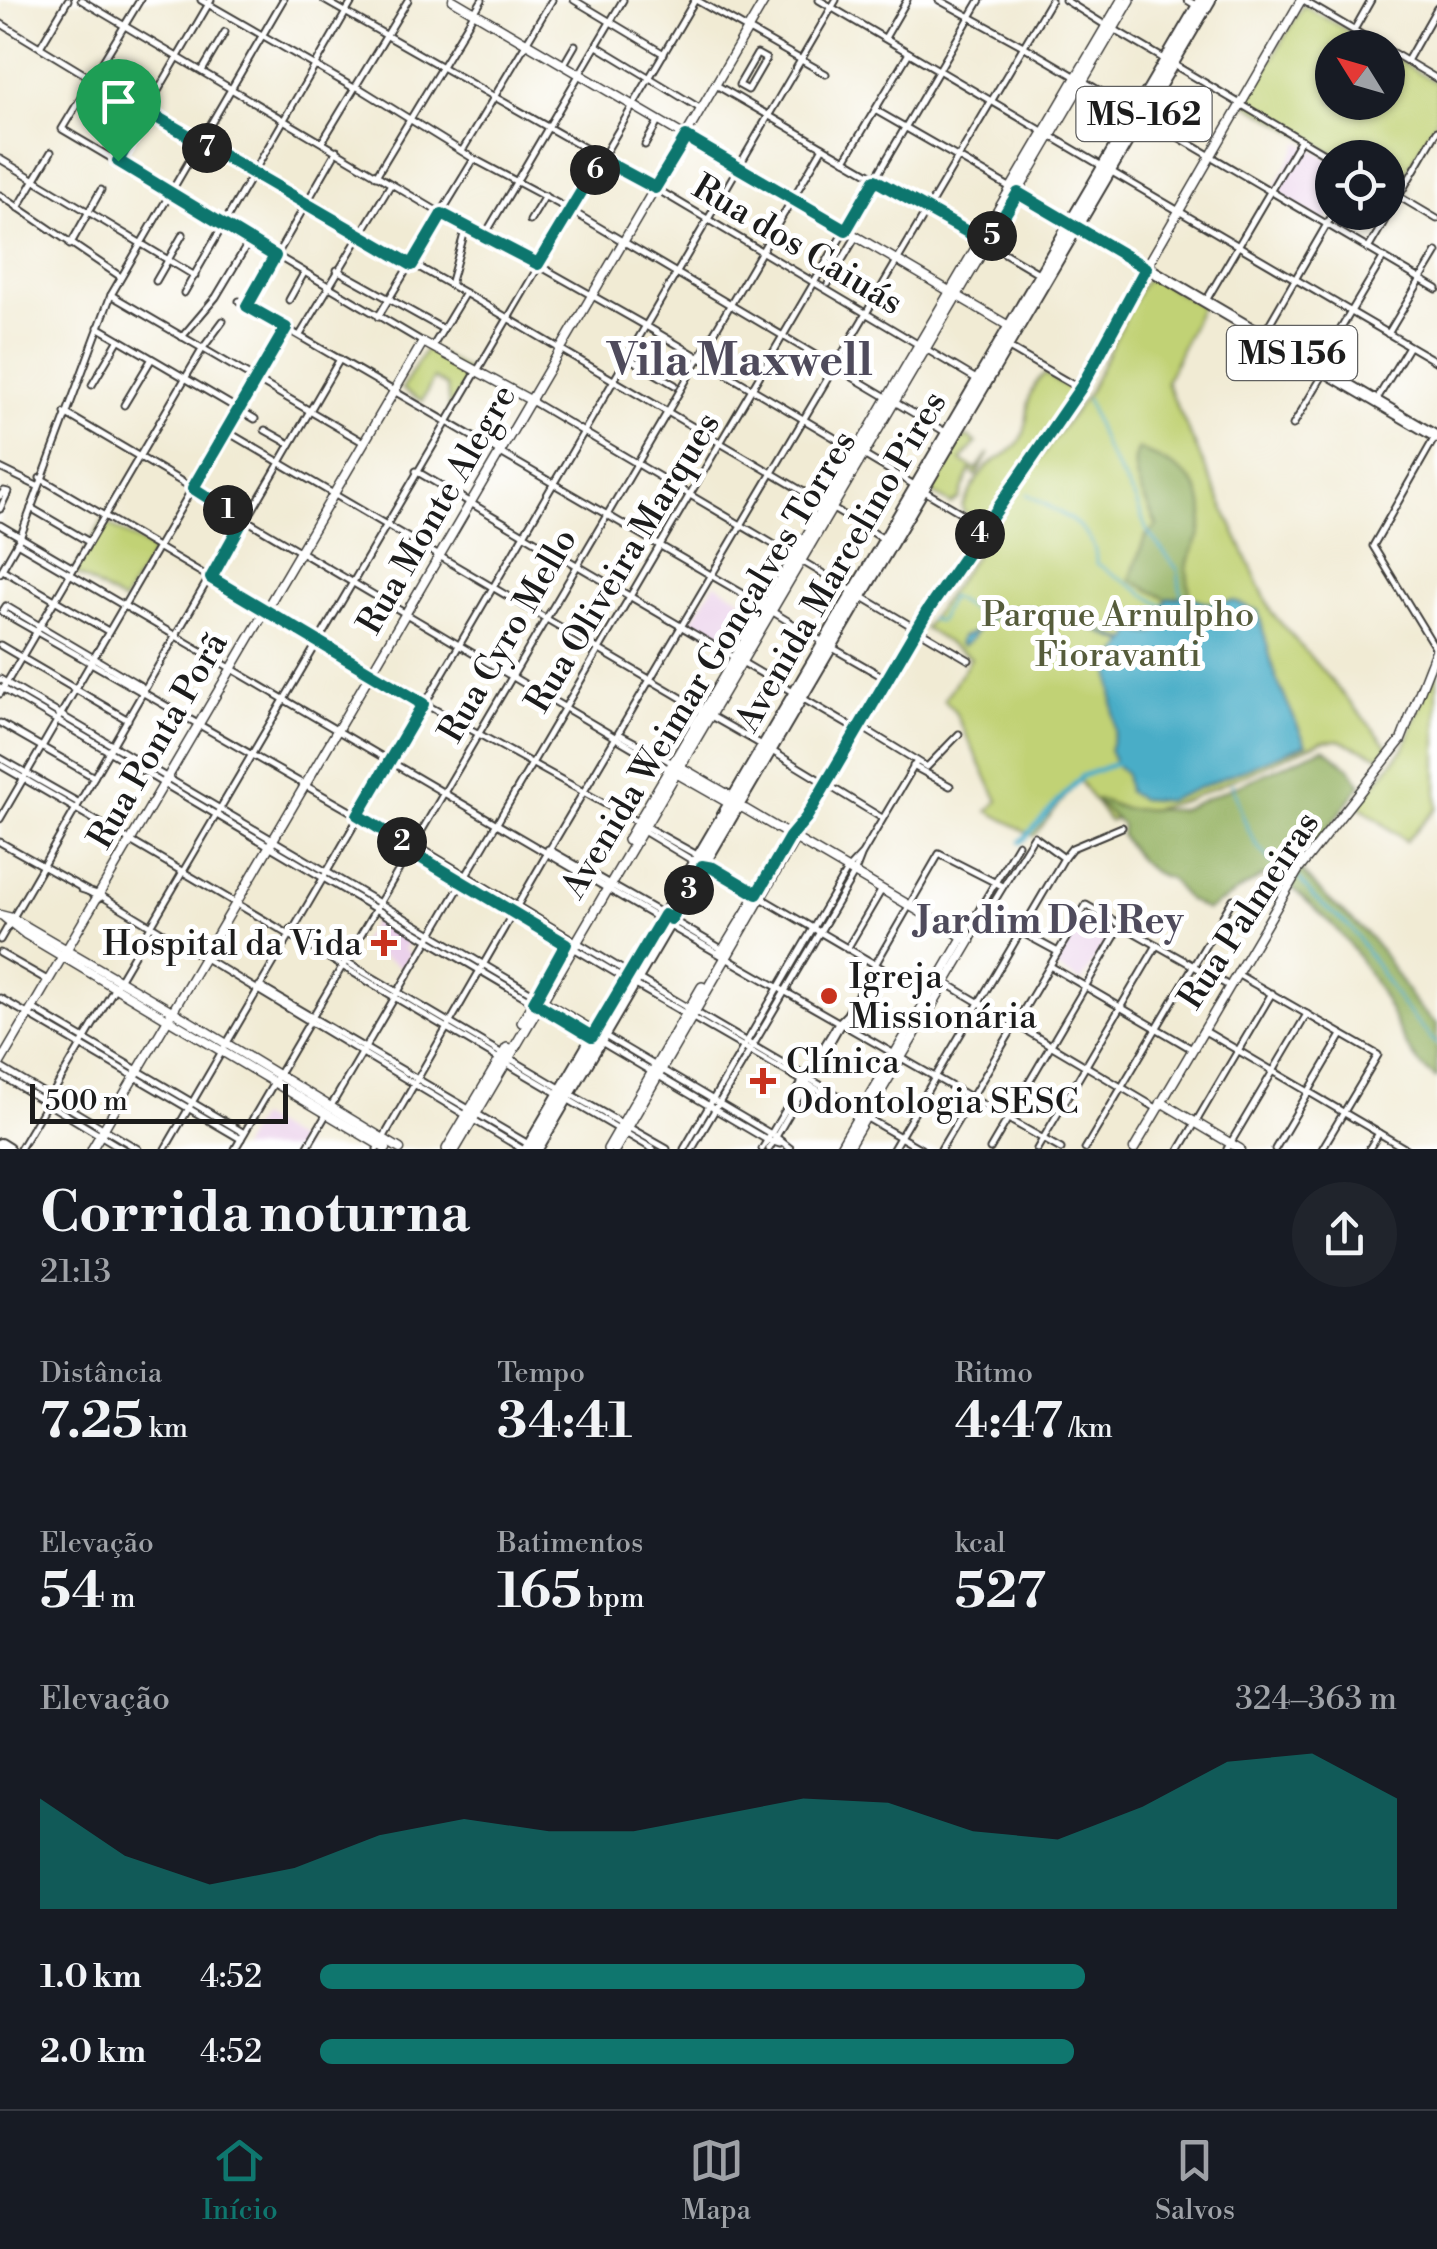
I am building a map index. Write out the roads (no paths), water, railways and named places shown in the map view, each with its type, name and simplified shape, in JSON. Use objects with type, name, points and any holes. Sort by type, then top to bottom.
[{"type":"main road","name":"Avenida Weimar Gonçalves Torres","points":[[451,1149],[638,825],[1080,80],[1122,0]]},
{"type":"main road","name":"Avenida Weimar Gonçalves Torres","points":[[1110,27],[1130,0]]},
{"type":"main road","name":"Avenida Marcelino Pires","points":[[530,1148],[737,804],[1200,3]]},
{"type":"main road","points":[[1015,191],[1074,225]]},
{"type":"main road","name":"MS 156","points":[[1074,225],[1437,436]]},
{"type":"main road","points":[[608,1149],[726,956],[916,629],[1080,389],[1146,268]]},
{"type":"main road","name":"Avenida Marcelino Pires","points":[[982,382],[1007,346],[1013,328]]},
{"type":"main road","name":"Avenida Marcelino Pires","points":[[857,594],[884,538],[919,488]]},
{"type":"main road","points":[[616,1149],[624,1127]]},
{"type":"main road","points":[[0,1144],[8,1149]]},
{"type":"street","points":[[40,47],[68,0]]},
{"type":"street","points":[[81,0],[376,176],[646,326],[985,527]]},
{"type":"street","points":[[140,0],[62,129],[969,660]]},
{"type":"street","points":[[201,0],[314,67],[412,118],[462,152],[570,210],[950,435]]},
{"type":"street","points":[[108,632],[1,571],[19,540],[112,294],[282,0]]},
{"type":"street","name":"Rua dos Caiuás","points":[[324,0],[655,188],[982,382]]},
{"type":"street","points":[[184,294],[353,0]]},
{"type":"street","points":[[322,142],[408,0]]},
{"type":"street","points":[[453,0],[1013,328]]},
{"type":"street","points":[[376,176],[482,0]]},
{"type":"street","points":[[462,152],[552,0]]},
{"type":"street","points":[[574,0],[664,54]]},
{"type":"street","points":[[486,235],[623,0]]},
{"type":"street","points":[[20,1149],[384,524],[696,0],[826,74]]},
{"type":"street","name":"Rua Monte Alegre","points":[[92,1149],[765,0]]},
{"type":"street","points":[[819,0],[1437,362]]},
{"type":"street","points":[[166,1149],[256,988],[836,0]]},
{"type":"street","points":[[885,38],[907,0]]},
{"type":"street","points":[[939,0],[1315,217]]},
{"type":"street","name":"Rua Oliveira Marques","points":[[306,1149],[980,0]]},
{"type":"street","points":[[381,1146],[547,851],[744,526],[1051,0]]},
{"type":"street","points":[[1065,0],[1315,148]]},
{"type":"street","points":[[1146,268],[1302,0],[1354,30],[1371,0]]},
{"type":"street","points":[[1428,0],[1437,6],[1407,61],[1437,78]]},
{"type":"street","points":[[118,161],[210,2]]},
{"type":"street","points":[[0,24],[198,144],[561,348],[884,538]]},
{"type":"street","points":[[202,71],[225,32]]},
{"type":"street","points":[[564,64],[575,45]]},
{"type":"street","points":[[597,46],[702,109]]},
{"type":"street","points":[[844,160],[909,52]]},
{"type":"street","points":[[756,54],[766,59],[748,90],[744,88],[739,84],[756,54]]},
{"type":"street","points":[[716,85],[1044,276]]},
{"type":"street","points":[[738,98],[744,88]]},
{"type":"street","points":[[875,110],[1015,191]]},
{"type":"street","points":[[644,145],[659,120]]},
{"type":"street","points":[[1405,184],[1437,131]]},
{"type":"street","points":[[1205,302],[1300,139]]},
{"type":"street","points":[[1429,144],[1437,149]]},
{"type":"street","name":"Rua Cyro Mello","points":[[235,1149],[824,148]]},
{"type":"street","points":[[247,306],[337,150]]},
{"type":"street","points":[[18,208],[51,152]]},
{"type":"street","points":[[0,159],[194,276]]},
{"type":"street","points":[[378,317],[474,159]]},
{"type":"street","points":[[300,335],[391,184]]},
{"type":"street","points":[[70,245],[102,190]]},
{"type":"street","points":[[0,195],[121,277]]},
{"type":"street","points":[[530,220],[545,196]]},
{"type":"street","points":[[1405,200],[1437,219]]},
{"type":"street","points":[[450,285],[466,227]]},
{"type":"street","points":[[1263,336],[1324,230]]},
{"type":"street","points":[[1337,230],[1437,289]]},
{"type":"street","points":[[1368,248],[1378,230]]},
{"type":"street","points":[[156,281],[183,234]]},
{"type":"street","points":[[182,338],[216,298],[250,240]]},
{"type":"street","points":[[828,284],[854,240]]},
{"type":"street","points":[[1388,334],[1437,252]]},
{"type":"street","points":[[1293,425],[1350,312],[1383,258]]},
{"type":"street","points":[[827,262],[872,288]]},
{"type":"street","points":[[338,270],[443,329]]},
{"type":"street","points":[[289,300],[304,273]]},
{"type":"street","name":"Rua Ponta Porã","points":[[0,1065],[394,391],[443,329],[465,293]]},
{"type":"street","points":[[112,294],[364,442]]},
{"type":"street","points":[[239,302],[887,679]]},
{"type":"street","points":[[222,322],[2,687],[378,904],[429,938],[714,1104],[770,1142],[791,1149]]},
{"type":"street","points":[[98,327],[255,420]]},
{"type":"street","points":[[0,819],[286,328]]},
{"type":"street","points":[[92,385],[119,340]]},
{"type":"street","points":[[1007,346],[1080,389]]},
{"type":"street","points":[[1376,402],[1409,346]]},
{"type":"street","points":[[627,357],[675,384]]},
{"type":"street","points":[[0,940],[7,919],[42,867],[340,358]]},
{"type":"street","points":[[124,405],[151,360]]},
{"type":"street","points":[[662,378],[670,364]]},
{"type":"street","points":[[65,413],[511,677],[966,939]]},
{"type":"street","points":[[265,430],[290,444]]},
{"type":"street","points":[[226,431],[882,818]]},
{"type":"street","points":[[1437,436],[1373,546],[1437,650]]},
{"type":"street","points":[[0,468],[37,486]]},
{"type":"street","points":[[416,471],[858,728],[950,786]]},
{"type":"street","points":[[40,478],[932,998]]},
{"type":"street","points":[[0,496],[7,491],[0,508]]},
{"type":"street","points":[[30,507],[88,542]]},
{"type":"street","points":[[0,526],[124,605],[444,793],[840,1025],[1061,1149]]},
{"type":"street","points":[[38,628],[2,612],[6,606],[145,692],[411,848],[418,848],[921,1149]]},
{"type":"street","points":[[0,644],[128,720]]},
{"type":"street","name":"Rua Palmeiras","points":[[1134,1149],[1299,869],[1401,740],[1437,650]]},
{"type":"street","points":[[0,723],[94,777]]},
{"type":"street","points":[[915,764],[928,767],[959,734]]},
{"type":"street","points":[[0,761],[236,904],[449,1022],[563,1094],[667,1149]]},
{"type":"street","points":[[692,1149],[724,1086],[915,764]]},
{"type":"street","points":[[0,799],[8,804]]},
{"type":"street","points":[[893,1149],[1064,858],[1072,848],[1122,828]]},
{"type":"street","points":[[999,884],[1034,836],[1064,858]]},
{"type":"street","points":[[0,842],[152,926],[530,1148]]},
{"type":"street","points":[[846,1149],[999,884],[1018,844]]},
{"type":"street","points":[[1013,853],[1022,852]]},
{"type":"street","points":[[770,1142],[939,854],[999,884]]},
{"type":"street","points":[[847,948],[881,890]]},
{"type":"street","points":[[1085,1149],[1233,899]]},
{"type":"street","points":[[941,1149],[1086,905],[1229,986]]},
{"type":"street","points":[[983,912],[1058,952]]},
{"type":"street","points":[[7,919],[225,1046],[381,1146],[400,1149]]},
{"type":"street","points":[[990,1149],[1122,924]]},
{"type":"street","points":[[1037,1149],[1158,945]]},
{"type":"street","points":[[0,953],[49,981]]},
{"type":"street","points":[[1050,966],[1192,1049]]},
{"type":"street","points":[[1236,974],[1378,1056],[1322,1149]]},
{"type":"street","points":[[942,981],[1121,1088],[1240,1149]]},
{"type":"street","points":[[1180,1149],[1272,993]]},
{"type":"street","points":[[396,994],[445,1030],[504,1059]]},
{"type":"street","points":[[0,998],[31,1012],[243,1136]]},
{"type":"street","points":[[1229,1146],[1307,1014]]},
{"type":"street","points":[[1203,1030],[1406,1149]]},
{"type":"street","points":[[1275,1149],[1342,1035]]},
{"type":"street","points":[[0,1065],[49,1100]]},
{"type":"street","points":[[0,1075],[138,1149]]},
{"type":"street","points":[[684,1149],[714,1104]]},
{"type":"street","points":[[839,1149],[865,1115]]},
{"type":"street","points":[[624,1127],[653,1149]]},
{"type":"street","points":[[102,1132],[122,1149]]},
{"type":"street","points":[[1369,1149],[1379,1133]]},
{"type":"water","points":[[1190,596],[1206,603],[1234,601],[1258,611],[1276,678],[1306,744],[1167,801],[1140,799],[1128,792],[1125,773],[1115,764],[1109,750],[1115,731],[1110,663],[1126,644],[1077,621],[1128,641],[1134,629],[1152,633],[1166,622],[1163,608],[1167,599]]},
{"type":"water","points":[[1020,607],[1067,618],[1010,609],[995,616],[1008,609]]},
{"type":"water","points":[[979,628],[966,644],[959,643],[961,637]]},
{"type":"waterway","points":[[1087,399],[1105,448],[1135,499],[1147,531],[1178,570],[1181,596]]},
{"type":"waterway","points":[[1027,494],[1082,529],[1095,550],[1096,563],[1166,608]]},
{"type":"waterway","points":[[929,619],[939,621],[950,597],[988,619]]},
{"type":"waterway","points":[[1021,842],[1082,776],[1115,764]]},
{"type":"waterway","points":[[1232,784],[1257,845],[1287,871]]},
{"type":"waterway","points":[[1299,878],[1313,897],[1352,929],[1402,1005],[1437,1045]]},
{"type":"place","name":"Hospital da Vida","points":[[384,943]]},
{"type":"place","name":"Igreja Missionária","points":[[829,996]]},
{"type":"place","name":"Clínica Odontologia SESC","points":[[763,1081]]},
{"type":"district","name":"Vila Maxwell","points":[[740,359]]},
{"type":"district","name":"Jardim Del Rey","points":[[1050,920]]},
{"type":"park label","name":"Parque Arnulpho Fioravanti","points":[[1118,634]]}]
